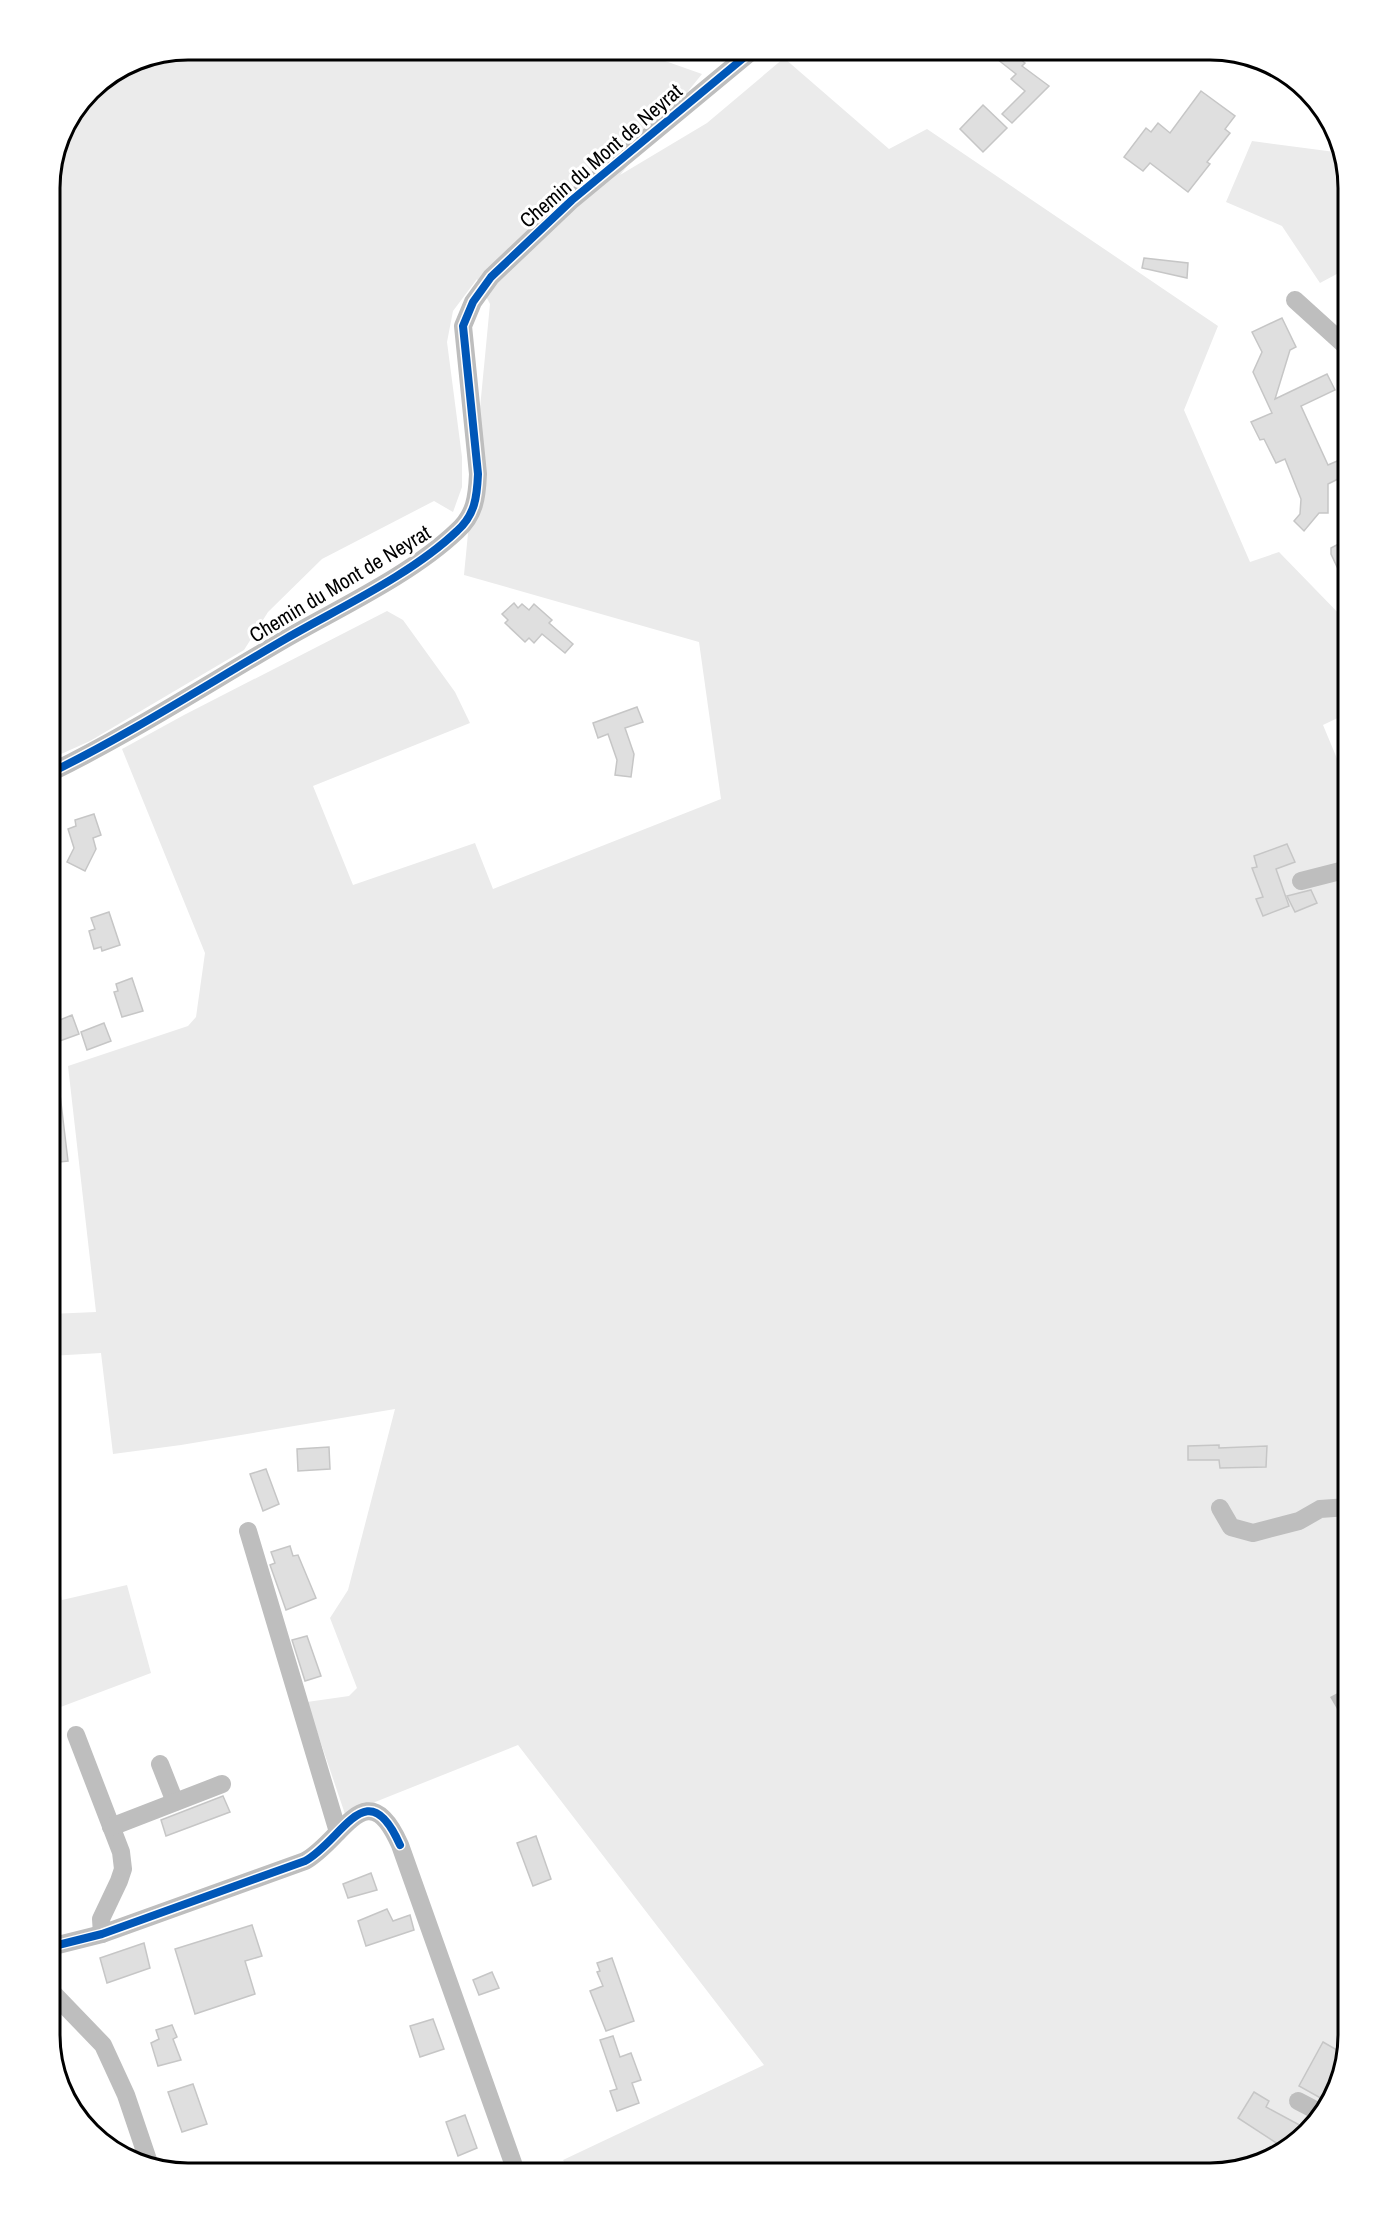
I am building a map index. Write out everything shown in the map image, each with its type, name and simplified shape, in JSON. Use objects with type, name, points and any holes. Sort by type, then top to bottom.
[{"type":"street","name":"Chemin du Mont de Neyrat","points":[[60,768],[146,722],[417,563],[458,531],[473,512],[477,492],[478,474],[463,326],[473,302],[491,278],[572,200],[741,60]]},
{"type":"street","points":[[1295,300],[1338,339]]},
{"type":"street","points":[[1301,881],[1338,872]]},
{"type":"street","points":[[1220,1508],[1231,1527],[1253,1533],[1299,1521],[1320,1509],[1338,1508]]},
{"type":"street","points":[[248,1531],[338,1832]]},
{"type":"street","points":[[76,1735],[121,1852],[123,1869],[101,1919],[102,1934]]},
{"type":"street","points":[[160,1764],[175,1802]]},
{"type":"street","points":[[111,1827],[222,1784]]},
{"type":"street","points":[[60,1944],[102,1934],[305,1861],[319,1853],[357,1814],[367,1811],[379,1813],[392,1826],[400,1845],[513,2163]]},
{"type":"street","points":[[60,2000],[103,2045],[126,2095],[147,2156]]},
{"type":"street","points":[[1298,2101],[1314,2109]]},
{"type":"shaded area","points":[[188,60],[662,60],[702,74],[620,175],[707,123],[782,60],[786,60],[889,149],[927,129],[1218,326],[1184,410],[1250,562],[1279,552],[1338,613],[1338,718],[1323,725],[1338,761],[1338,2035],[1334,2068],[1328,2084],[1312,2113],[1301,2126],[1267,2150],[1235,2161],[1210,2163],[565,2163],[563,2160],[764,2065],[518,1745],[345,1814],[307,1702],[349,1696],[357,1688],[330,1618],[348,1590],[395,1409],[181,1445],[113,1454],[101,1353],[60,1355],[60,1314],[96,1312],[68,1066],[188,1026],[196,1017],[205,953],[122,749],[387,611],[403,620],[455,692],[470,723],[313,786],[353,885],[475,843],[493,889],[721,799],[699,642],[464,575],[490,304],[477,279],[453,311],[447,342],[462,457],[462,487],[453,512],[434,501],[322,559],[268,612],[244,650],[90,741],[60,754],[60,179],[64,155],[70,139],[86,110],[97,97],[124,77],[147,67],[163,62]]},
{"type":"shaded area","points":[[1252,141],[1332,152],[1338,188],[1338,273],[1320,283],[1282,226],[1226,202]]},
{"type":"shaded area","points":[[127,1585],[151,1673],[60,1707],[60,1590],[62,1600]]},
{"type":"shaded area","points":[[1338,1693],[1338,1711],[1330,1697]]},
{"type":"building","points":[[998,60],[1021,60],[1025,63],[1022,66],[1049,86],[1012,123],[1002,114],[1025,91],[1011,79],[1016,74]]},
{"type":"building","points":[[1201,91],[1235,116],[1225,129],[1230,133],[1207,162],[1210,164],[1188,192],[1150,163],[1143,171],[1124,157],[1146,128],[1151,132],[1158,123],[1170,133]]},
{"type":"building","points":[[983,105],[1007,128],[983,152],[960,129]]},
{"type":"building","points":[[1144,258],[1188,263],[1187,278],[1142,268]]},
{"type":"building","points":[[1282,318],[1296,347],[1290,350],[1275,399],[1327,374],[1335,390],[1301,406],[1328,465],[1338,461],[1338,479],[1328,484],[1328,513],[1319,513],[1304,531],[1294,521],[1300,514],[1301,499],[1285,459],[1276,463],[1264,439],[1260,440],[1251,422],[1272,413],[1253,372],[1262,352],[1252,332]]},
{"type":"building","points":[[1338,544],[1338,569],[1331,554],[1331,548]]},
{"type":"building","points":[[514,603],[518,608],[522,604],[529,610],[534,604],[552,620],[549,623],[573,644],[565,653],[542,634],[534,643],[529,638],[525,642],[505,623],[508,620],[502,614]]},
{"type":"building","points":[[637,707],[643,722],[625,728],[634,754],[631,777],[615,775],[617,760],[608,734],[598,738],[593,723]]},
{"type":"building","points":[[94,814],[101,835],[93,838],[96,849],[85,871],[67,862],[74,848],[68,829],[76,826],[75,820]]},
{"type":"building","points":[[1287,844],[1295,862],[1276,869],[1289,906],[1263,916],[1256,899],[1263,897],[1252,868],[1257,867],[1254,856]]},
{"type":"building","points":[[1311,890],[1317,903],[1295,912],[1287,896]]},
{"type":"building","points":[[109,912],[120,945],[102,951],[101,947],[94,949],[89,931],[95,929],[91,918]]},
{"type":"building","points":[[132,978],[143,1011],[122,1017],[114,992],[118,991],[116,984]]},
{"type":"building","points":[[72,1015],[79,1034],[60,1041],[60,1020]]},
{"type":"building","points":[[104,1023],[111,1041],[87,1050],[81,1032]]},
{"type":"building","points":[[60,1094],[68,1161],[60,1162]]},
{"type":"building","points":[[1219,1445],[1219,1448],[1267,1446],[1266,1467],[1220,1468],[1219,1460],[1188,1460],[1188,1446]]},
{"type":"building","points":[[329,1447],[330,1469],[298,1471],[297,1449]]},
{"type":"building","points":[[266,1469],[279,1504],[263,1511],[250,1474]]},
{"type":"building","points":[[290,1546],[293,1556],[298,1555],[316,1598],[286,1610],[270,1565],[275,1563],[271,1552]]},
{"type":"building","points":[[307,1636],[321,1676],[305,1681],[292,1640]]},
{"type":"building","points":[[223,1796],[230,1812],[166,1836],[161,1820]]},
{"type":"building","points":[[536,1836],[551,1879],[533,1886],[517,1843]]},
{"type":"building","points":[[371,1873],[377,1890],[348,1898],[343,1884]]},
{"type":"building","points":[[387,1909],[393,1921],[410,1915],[414,1930],[366,1946],[358,1921]]},
{"type":"building","points":[[252,1925],[262,1956],[245,1961],[255,1994],[195,2014],[175,1949]]},
{"type":"building","points":[[144,1943],[150,1968],[107,1983],[100,1958]]},
{"type":"building","points":[[612,1958],[634,2021],[606,2031],[590,1991],[603,1986],[597,1972],[600,1971],[597,1963]]},
{"type":"building","points":[[492,1972],[499,1988],[479,1995],[473,1980]]},
{"type":"building","points":[[433,2019],[444,2049],[420,2057],[410,2026]]},
{"type":"building","points":[[172,2025],[177,2037],[173,2039],[181,2060],[158,2066],[151,2043],[159,2039],[156,2030]]},
{"type":"building","points":[[613,2036],[620,2057],[631,2053],[641,2080],[632,2083],[639,2103],[617,2111],[610,2091],[617,2089],[600,2040]]},
{"type":"building","points":[[1323,2042],[1337,2050],[1334,2068],[1321,2098],[1299,2086]]},
{"type":"building","points":[[193,2084],[207,2124],[182,2132],[168,2092]]},
{"type":"building","points":[[1254,2092],[1269,2101],[1266,2107],[1301,2126],[1277,2144],[1238,2118]]},
{"type":"building","points":[[465,2115],[477,2148],[458,2156],[446,2122]]},
{"type":"cycle path","points":[[60,768],[140,725],[287,638],[398,576],[439,547],[463,525],[474,505],[478,474],[463,326],[473,302],[491,277],[572,200],[741,60]]},
{"type":"cycle path","points":[[60,1944],[102,1934],[305,1861],[319,1851],[354,1817],[365,1812],[377,1813],[388,1823],[400,1845]]}]
